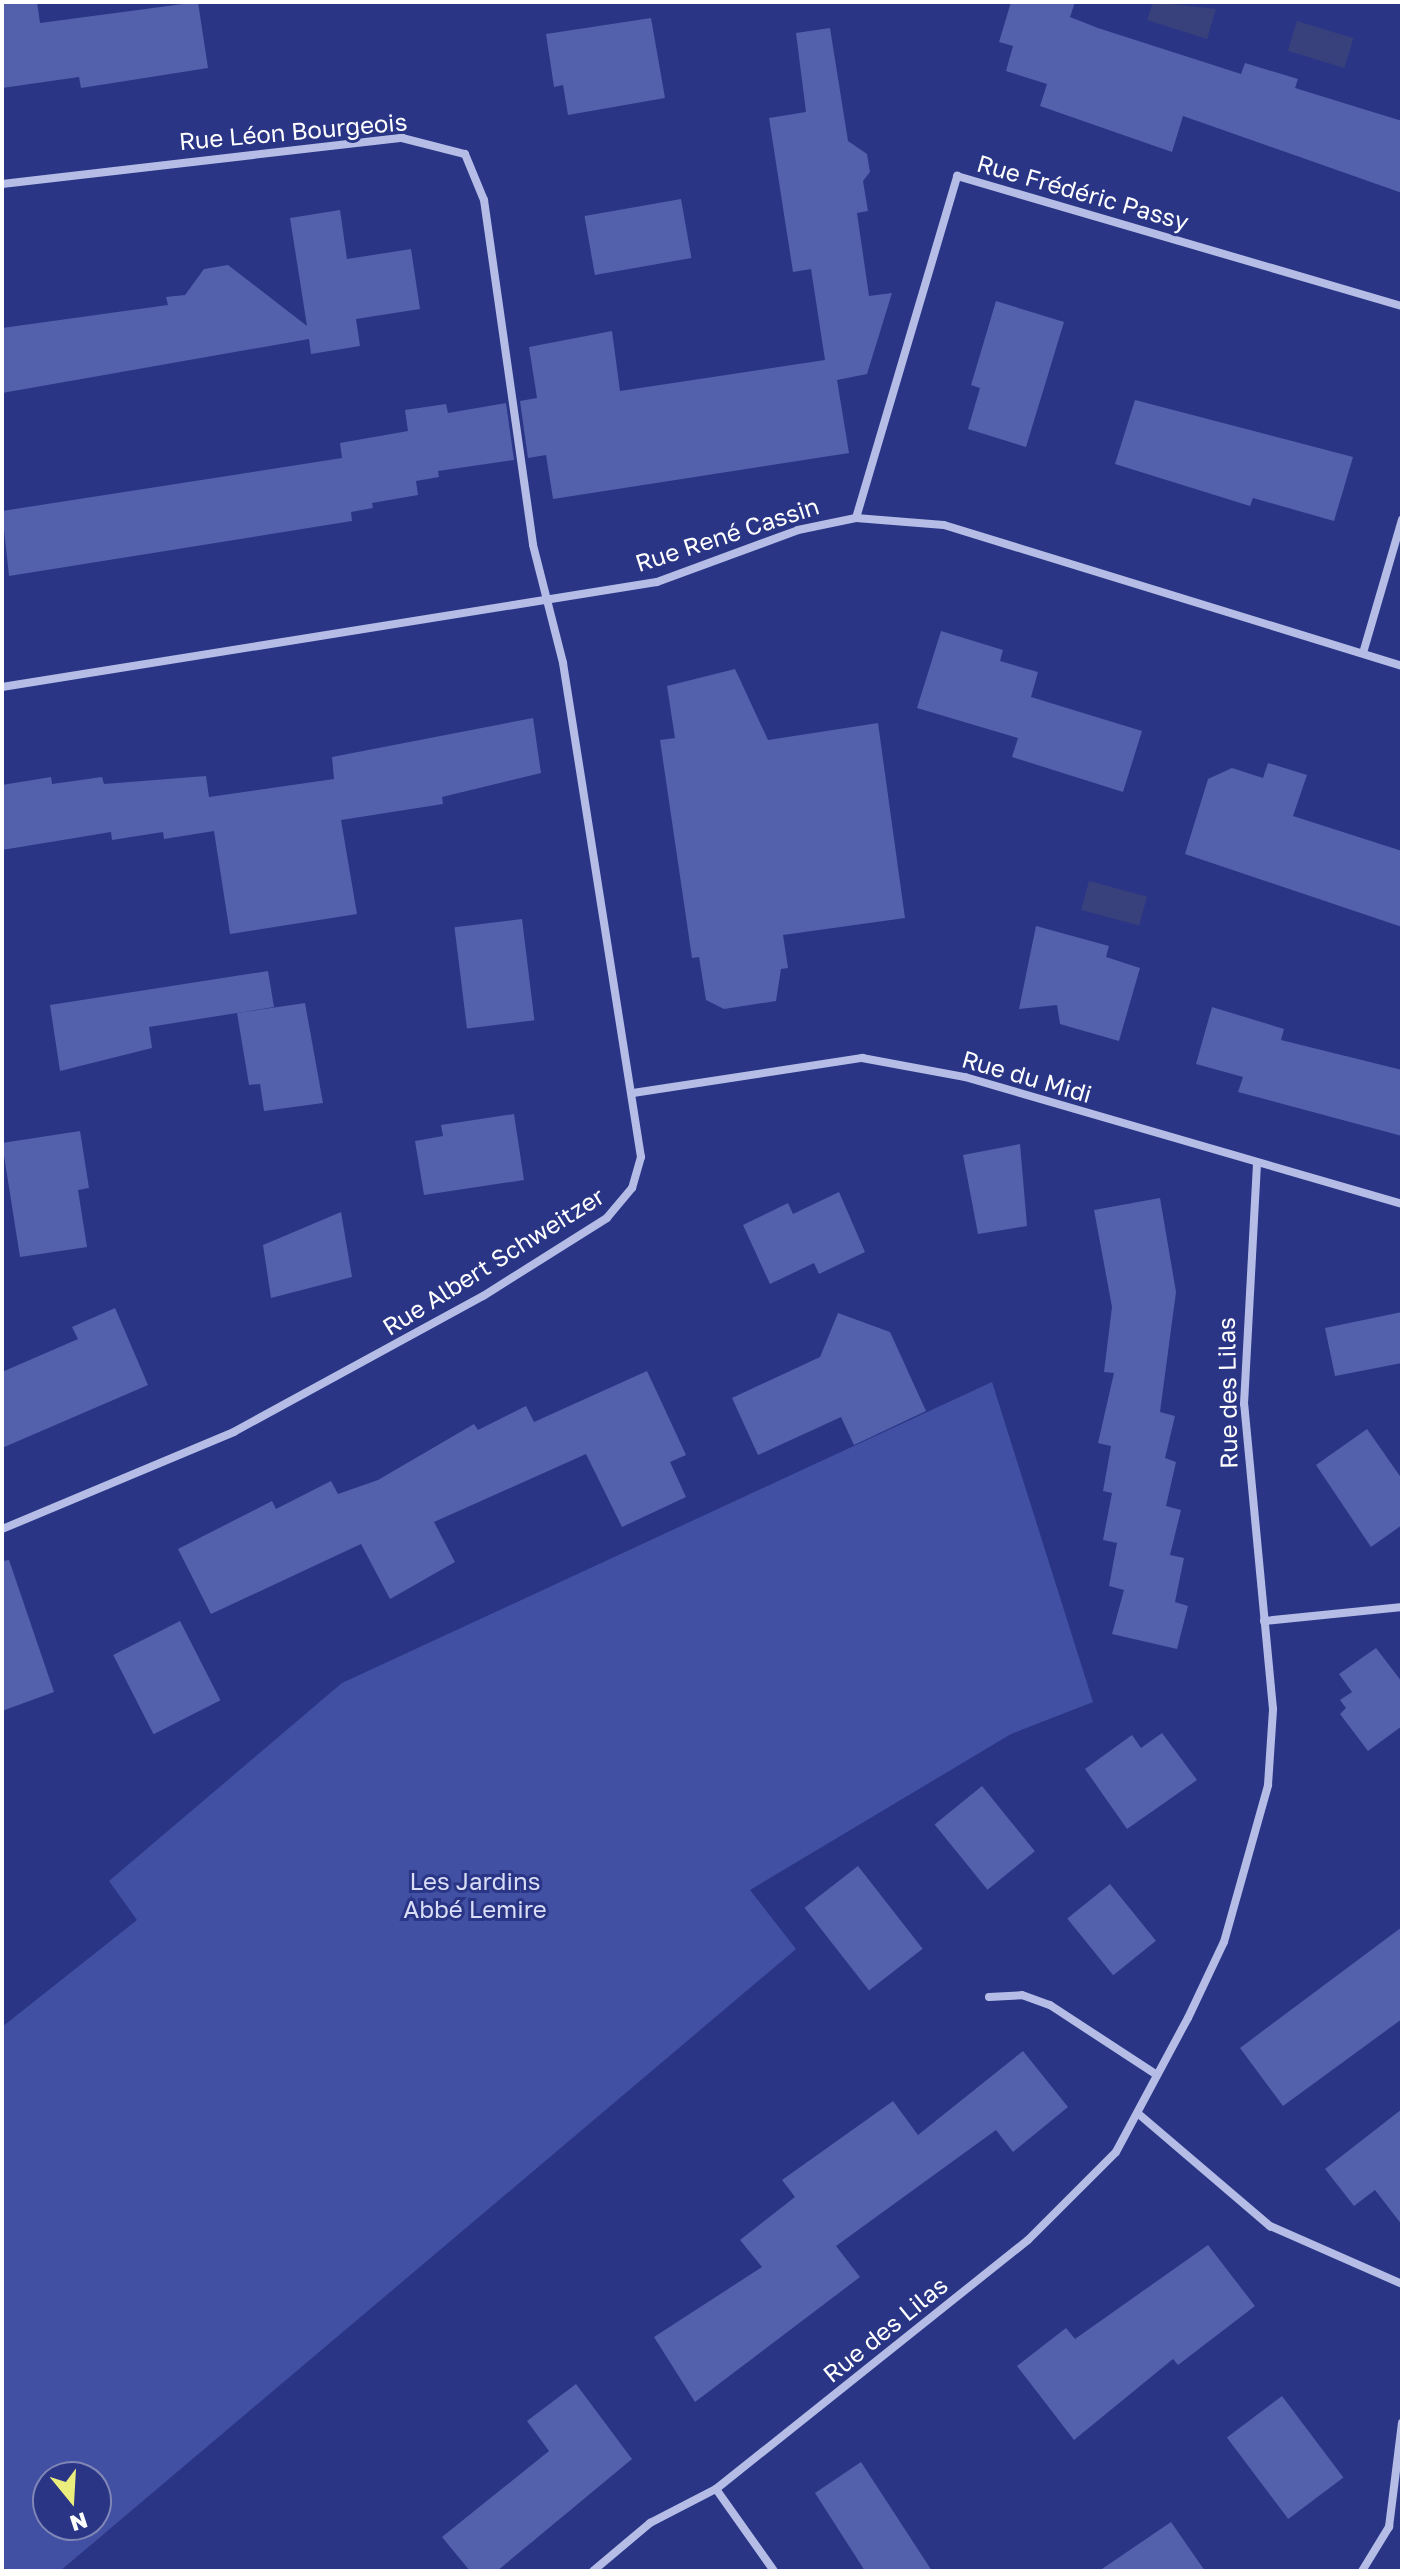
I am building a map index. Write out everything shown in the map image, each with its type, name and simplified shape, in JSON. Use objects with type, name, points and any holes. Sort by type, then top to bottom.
[{"type":"street","name":"Rue Léon Bourgeois","points":[[2,184],[402,138],[465,154],[484,200],[533,545],[547,601]]},
{"type":"street","name":"Rue Frédéric Passy","points":[[856,518],[957,176],[1402,306]]},
{"type":"street","name":"Rue René Cassin","points":[[2,687],[547,601],[681,576],[798,530],[856,518],[944,525],[1402,666]]},
{"type":"street","points":[[1363,653],[1402,520]]},
{"type":"street","name":"Rue Albert Schweitzer","points":[[2,1529],[234,1432],[408,1339],[607,1218],[624,1201],[641,1157],[633,1093],[547,601]]},
{"type":"street","name":"Rue du Midi","points":[[633,1093],[862,1058],[965,1077],[1402,1204]]},
{"type":"street","name":"Rue des Lilas","points":[[593,2571],[650,2523],[716,2489],[1028,2240],[1116,2152],[1141,2116],[1154,2073],[1224,1942],[1262,1825],[1273,1709],[1244,1404],[1257,1163]]},
{"type":"street","points":[[1264,1621],[1402,1607]]},
{"type":"street","points":[[989,1997],[1022,1995],[1050,2005],[1154,2073]]},
{"type":"street","points":[[1141,2116],[1270,2226],[1402,2284]]},
{"type":"street","points":[[1362,2571],[1389,2527],[1402,2423]]},
{"type":"street","points":[[716,2489],[774,2571]]},
{"type":"green space","name":"Les Jardins Abbé Lemire","points":[[992,1382],[1093,1702],[1011,1734],[750,1890],[796,1949],[112,2527],[112,2461],[32,2461],[32,2541],[95,2541],[60,2571],[2,2571],[2,2027],[137,1920],[109,1881],[342,1683]]},
{"type":"shaded area","points":[[1153,2],[1216,9],[1207,39],[1147,20]]},
{"type":"shaded area","points":[[1297,21],[1353,38],[1344,68],[1288,51]]},
{"type":"shaded area","points":[[1089,881],[1147,897],[1139,926],[1081,910]]},
{"type":"building","points":[[2,2],[37,2],[40,23],[198,2],[208,68],[81,88],[79,77],[2,88]]},
{"type":"building","points":[[1011,2],[1075,2],[1070,17],[1098,28],[1241,74],[1245,63],[1298,79],[1295,88],[1402,121],[1402,193],[1183,116],[1172,152],[1040,106],[1047,84],[1006,71],[1013,46],[999,42]]},
{"type":"building","points":[[651,18],[665,98],[568,115],[563,85],[554,87],[546,34]]},
{"type":"building","points":[[830,28],[848,141],[867,154],[870,172],[863,181],[868,211],[857,213],[869,296],[892,293],[867,374],[837,380],[849,453],[553,499],[546,455],[528,458],[520,401],[537,398],[529,347],[612,331],[620,391],[825,360],[811,269],[793,272],[769,118],[806,112],[796,33]]},
{"type":"building","points":[[681,199],[691,258],[595,275],[584,216]]},
{"type":"building","points":[[340,210],[347,259],[411,249],[420,309],[356,319],[360,346],[311,354],[309,339],[2,393],[2,328],[168,305],[166,297],[185,295],[204,269],[228,265],[307,326],[290,218]]},
{"type":"building","points":[[996,301],[1064,322],[1026,447],[968,429],[980,388],[971,385]]},
{"type":"building","points":[[1135,400],[1353,457],[1334,521],[1253,498],[1250,506],[1115,464]]},
{"type":"building","points":[[506,403],[514,460],[438,471],[439,477],[416,481],[418,495],[372,503],[373,508],[351,512],[352,521],[9,576],[2,511],[342,458],[340,443],[408,431],[405,410],[446,404],[448,413]]},
{"type":"building","points":[[941,631],[1003,650],[1000,661],[1038,672],[1031,697],[1142,731],[1123,792],[1012,757],[1018,738],[917,708]]},
{"type":"building","points":[[735,669],[768,740],[878,723],[905,918],[783,935],[788,968],[781,969],[776,1001],[724,1009],[706,1000],[699,957],[692,958],[660,740],[675,738],[667,686]]},
{"type":"building","points":[[533,718],[541,773],[442,797],[443,804],[341,820],[357,914],[230,934],[214,831],[164,839],[163,832],[112,840],[111,832],[2,850],[2,785],[51,777],[52,784],[102,777],[104,784],[206,776],[209,797],[334,779],[332,757]]},
{"type":"building","points":[[1268,763],[1307,775],[1293,816],[1402,851],[1402,927],[1185,854],[1208,779],[1232,768],[1263,778]]},
{"type":"building","points":[[522,919],[534,1020],[467,1029],[455,927]]},
{"type":"building","points":[[1036,926],[1109,946],[1106,957],[1140,968],[1119,1041],[1060,1024],[1057,1005],[1019,1009]]},
{"type":"building","points":[[268,971],[274,1007],[149,1027],[152,1048],[60,1071],[50,1005]]},
{"type":"building","points":[[305,1003],[323,1103],[264,1111],[260,1084],[249,1085],[237,1013]]},
{"type":"building","points":[[1212,1007],[1284,1029],[1281,1040],[1402,1070],[1402,1136],[1238,1092],[1243,1077],[1196,1064]]},
{"type":"building","points":[[514,1114],[524,1180],[424,1195],[415,1141],[443,1136],[441,1125]]},
{"type":"building","points":[[80,1131],[89,1188],[78,1190],[87,1247],[20,1257],[2,1143]]},
{"type":"building","points":[[1020,1144],[1027,1226],[978,1234],[963,1155]]},
{"type":"building","points":[[839,1192],[865,1252],[819,1274],[814,1263],[770,1284],[743,1225],[788,1203],[793,1214]]},
{"type":"building","points":[[1160,1198],[1176,1292],[1160,1412],[1175,1416],[1165,1458],[1176,1462],[1166,1506],[1181,1510],[1170,1555],[1184,1558],[1175,1602],[1188,1606],[1177,1649],[1112,1634],[1124,1590],[1109,1586],[1117,1543],[1103,1540],[1112,1493],[1103,1491],[1111,1446],[1098,1443],[1114,1373],[1104,1372],[1112,1307],[1094,1210]]},
{"type":"building","points":[[341,1212],[352,1277],[271,1298],[263,1245]]},
{"type":"building","points":[[115,1308],[148,1385],[2,1448],[2,1372],[78,1339],[72,1327]]},
{"type":"building","points":[[1402,1312],[1402,1363],[1335,1376],[1325,1328]]},
{"type":"building","points":[[838,1313],[890,1332],[926,1411],[854,1445],[841,1417],[758,1455],[732,1398],[820,1357]]},
{"type":"building","points":[[647,1371],[686,1455],[670,1462],[686,1497],[622,1527],[586,1454],[434,1522],[455,1562],[390,1599],[361,1544],[211,1614],[178,1549],[272,1501],[276,1509],[331,1481],[338,1494],[378,1480],[474,1424],[478,1430],[526,1406],[534,1422]]},
{"type":"building","points":[[1367,1429],[1402,1479],[1402,1525],[1371,1547],[1316,1465]]},
{"type":"building","points":[[9,1560],[54,1692],[2,1711],[2,1561]]},
{"type":"building","points":[[180,1621],[220,1700],[154,1734],[113,1655]]},
{"type":"building","points":[[1376,1648],[1402,1682],[1402,1726],[1368,1751],[1340,1714],[1346,1708],[1340,1700],[1352,1692],[1339,1674]]},
{"type":"building","points":[[1162,1733],[1197,1780],[1127,1829],[1085,1769],[1132,1735],[1141,1748]]},
{"type":"building","points":[[982,1786],[1035,1851],[987,1890],[935,1824]]},
{"type":"building","points":[[858,1866],[923,1949],[869,1991],[804,1908]]},
{"type":"building","points":[[1110,1884],[1156,1941],[1113,1975],[1067,1919]]},
{"type":"building","points":[[1402,1927],[1402,2019],[1283,2106],[1240,2048]]},
{"type":"building","points":[[1023,2051],[1068,2107],[1013,2152],[996,2130],[836,2246],[860,2277],[695,2402],[654,2337],[762,2267],[740,2240],[795,2197],[782,2180],[893,2101],[918,2135]]},
{"type":"building","points":[[1402,2109],[1402,2225],[1375,2190],[1354,2206],[1325,2169]]},
{"type":"building","points":[[1208,2245],[1255,2306],[1178,2365],[1173,2359],[1074,2440],[1017,2366],[1066,2328],[1075,2339]]},
{"type":"building","points":[[576,2384],[632,2459],[497,2571],[470,2571],[442,2537],[549,2451],[527,2421]]},
{"type":"building","points":[[1282,2396],[1343,2477],[1288,2519],[1227,2438]]},
{"type":"building","points":[[861,2462],[932,2571],[865,2571],[815,2493]]},
{"type":"building","points":[[1171,2522],[1205,2571],[1099,2571]]}]
